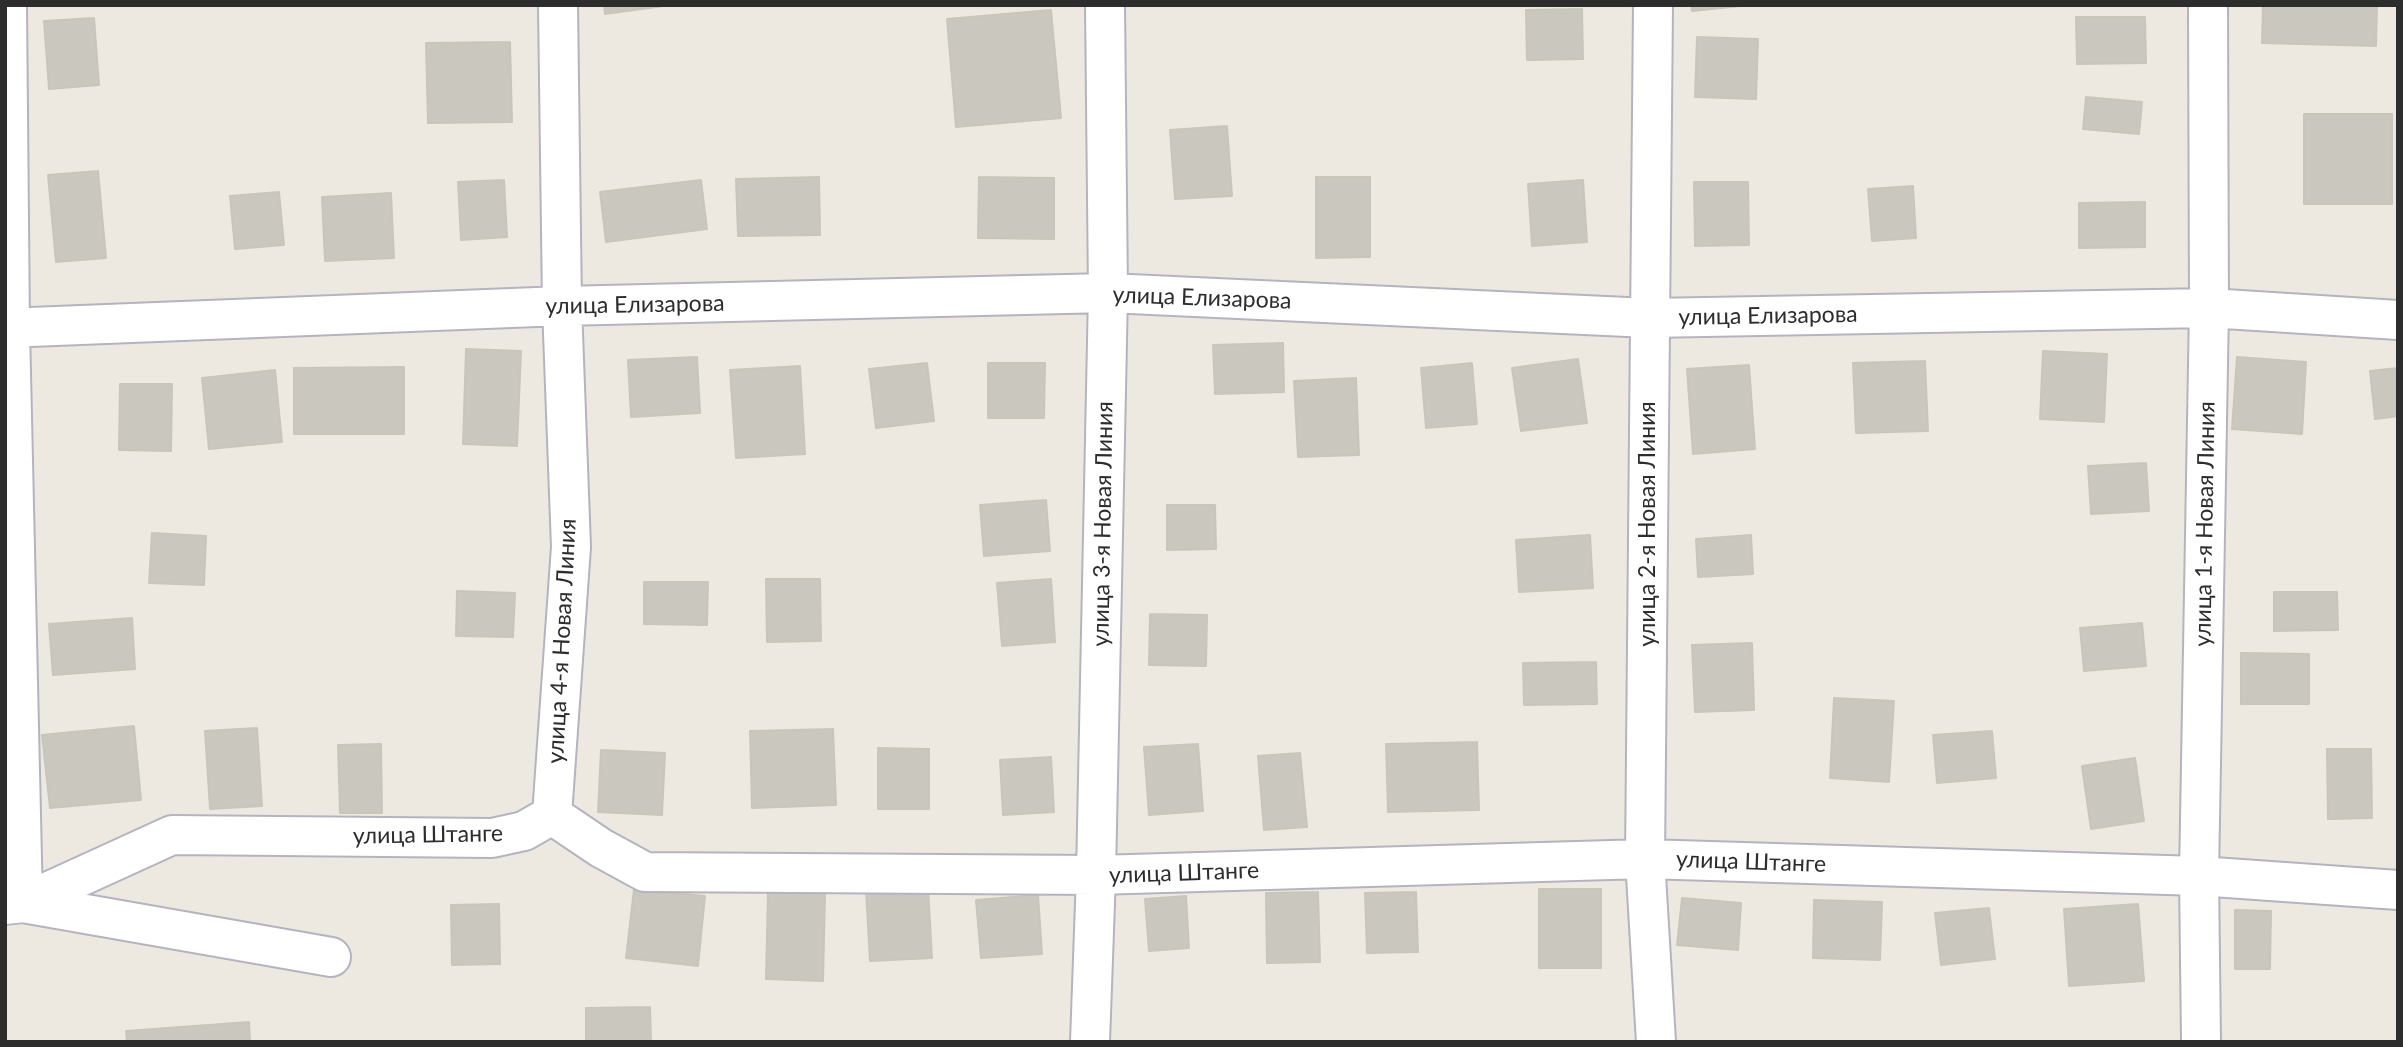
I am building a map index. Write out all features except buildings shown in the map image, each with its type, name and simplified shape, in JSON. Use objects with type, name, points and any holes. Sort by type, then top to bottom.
[{"type":"street","points":[[8,5],[8,328],[14,904],[331,957]]},
{"type":"street","name":"улица 4-я Новая Линия","points":[[552,815],[571,547],[562,306],[558,5]]},
{"type":"street","name":"улица 3-я Новая Линия","points":[[1090,1042],[1108,293],[1105,5]]},
{"type":"street","name":"улица 2-я Новая Линия","points":[[1653,5],[1645,859],[1656,1042]]},
{"type":"street","name":"улица 1-я Новая Линия","points":[[2201,1042],[2199,876],[2209,308],[2208,5]]},
{"type":"street","name":"улица Елизарова","points":[[8,328],[562,306],[1108,293],[1649,318],[2209,308],[2398,320]]},
{"type":"street","name":"улица Штанге","points":[[14,904],[172,835],[492,838],[524,831],[552,815],[601,848],[645,872],[1096,875],[1645,859],[2199,876],[2398,890]]}]
